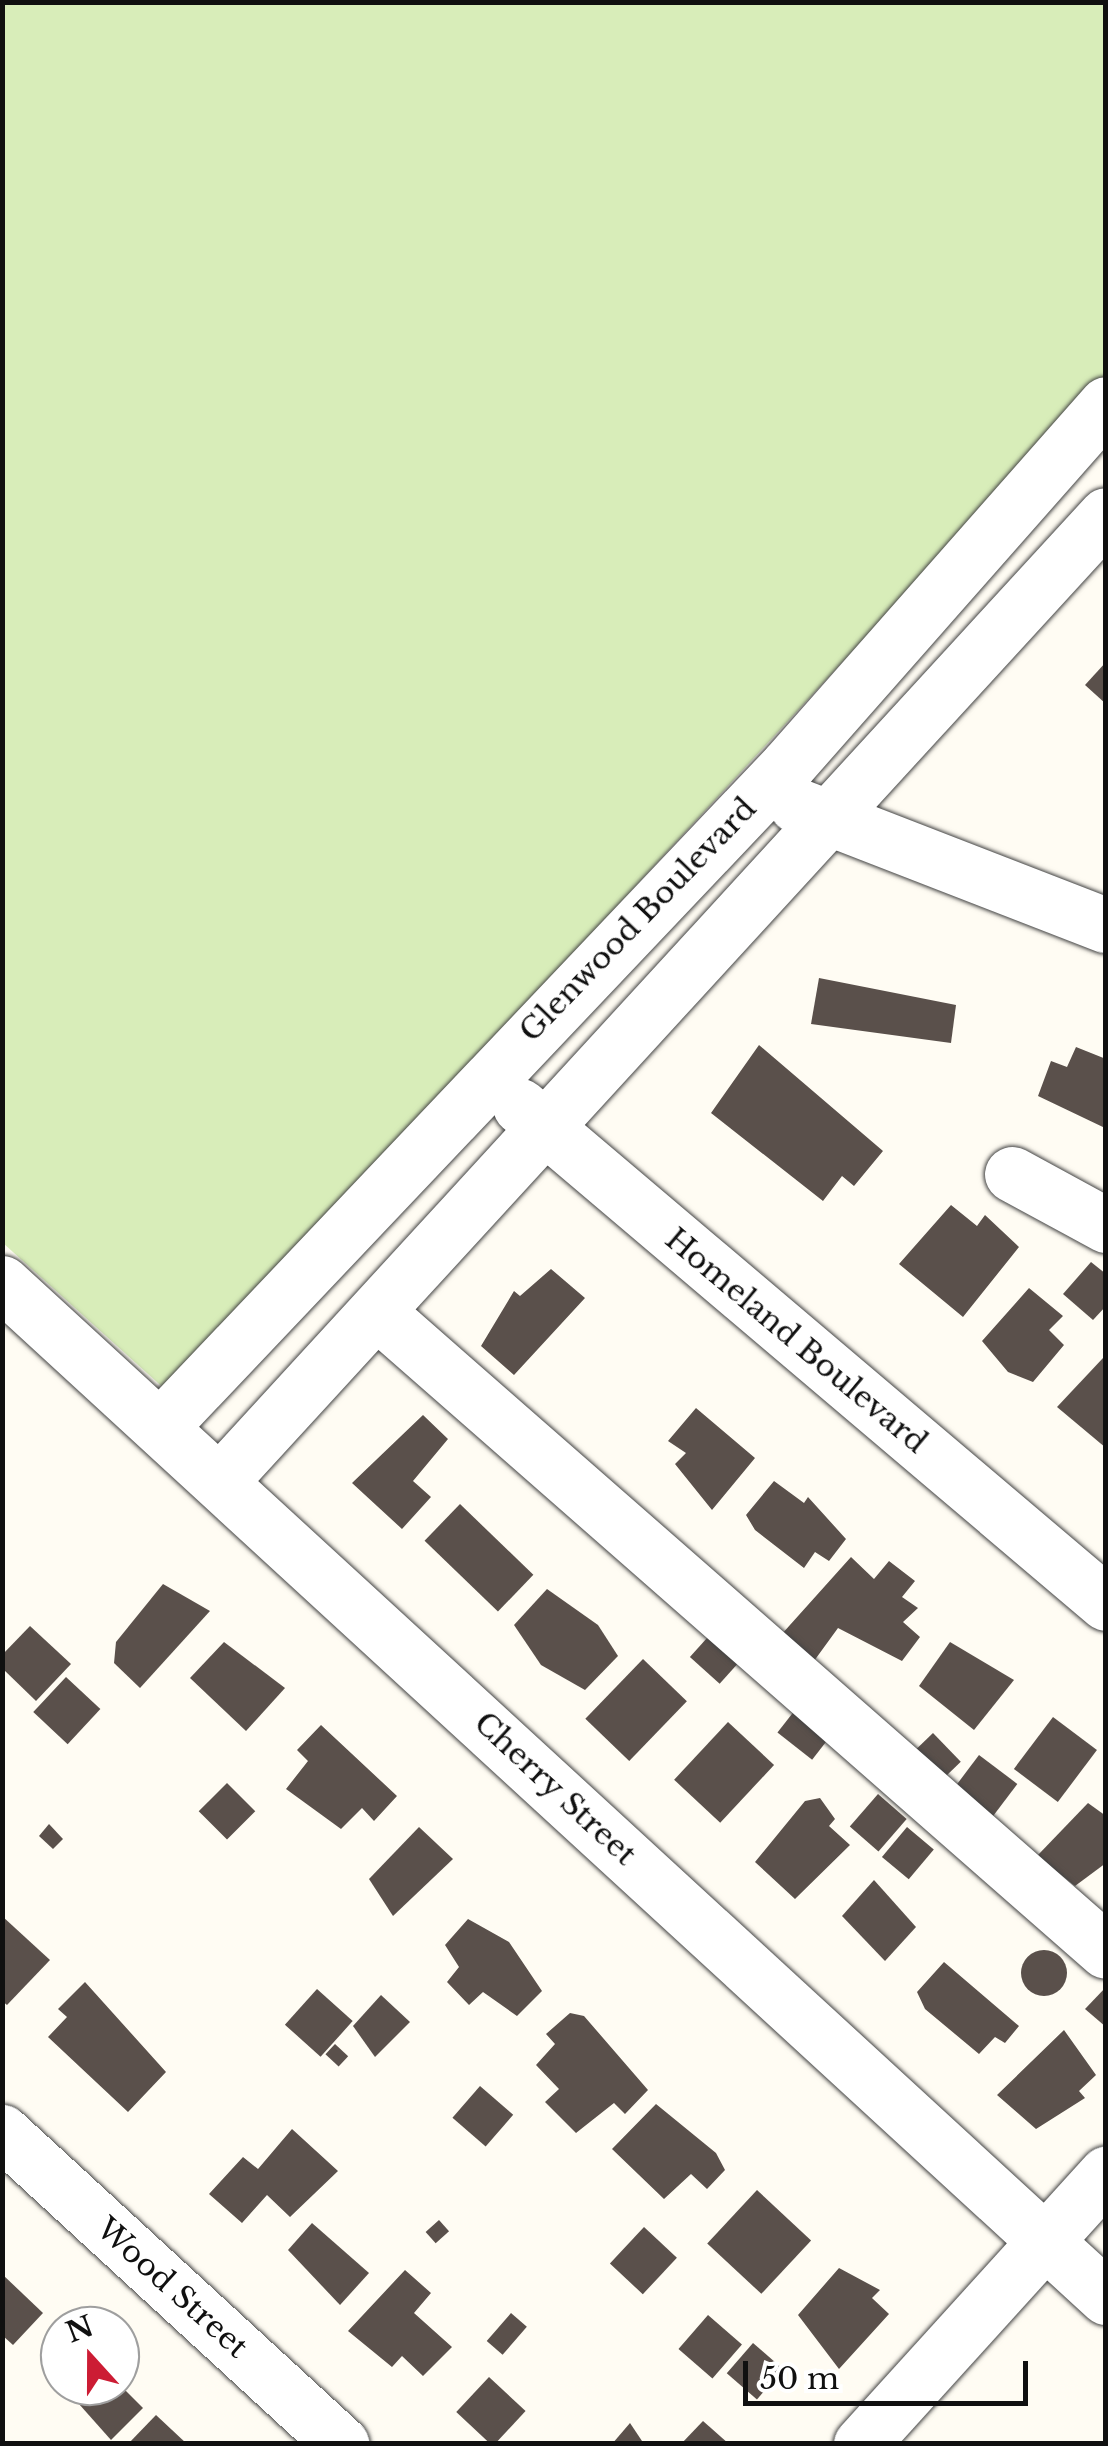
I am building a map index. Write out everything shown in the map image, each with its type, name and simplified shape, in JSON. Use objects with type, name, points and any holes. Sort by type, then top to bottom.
[{"type":"street","name":"Glenwood Boulevard","points":[[160,1427],[764,789],[1106,404]]},
{"type":"street","points":[[221,1480],[1106,515]]},
{"type":"street","points":[[764,789],[828,821],[1106,925]]},
{"type":"street","name":"Homeland Boulevard","points":[[488,1078],[1106,1603]]},
{"type":"street","points":[[1012,1174],[1106,1225]]},
{"type":"street","name":"Cherry Street","points":[[2,1283],[221,1480],[1106,2298]]},
{"type":"street","points":[[377,1312],[1106,1951]]},
{"type":"street","name":"Wood Street","points":[[2,2132],[342,2444]]},
{"type":"street","points":[[860,2444],[1106,2174]]},
{"type":"green space","points":[[2,3],[1105,3],[1105,378],[168,1392],[3,1243]]},
{"type":"building","points":[[1106,662],[1106,704],[1085,685]]},
{"type":"building","points":[[819,978],[956,1005],[951,1043],[811,1024]]},
{"type":"building","points":[[759,1045],[883,1151],[854,1186],[842,1176],[823,1201],[711,1113]]},
{"type":"building","points":[[1076,1047],[1106,1059],[1106,1148],[1105,1128],[1038,1096],[1051,1061],[1067,1067]]},
{"type":"building","points":[[951,1205],[977,1226],[985,1215],[1019,1247],[963,1317],[899,1264]]},
{"type":"building","points":[[1091,1262],[1106,1274],[1106,1306],[1093,1320],[1063,1294]]},
{"type":"building","points":[[551,1269],[585,1298],[514,1375],[481,1346],[514,1291],[520,1296]]},
{"type":"building","points":[[1029,1288],[1063,1316],[1049,1330],[1064,1345],[1033,1382],[1008,1372],[982,1341]]},
{"type":"building","points":[[1103,1358],[1106,1361],[1106,1448],[1057,1407]]},
{"type":"building","points":[[696,1408],[755,1458],[712,1510],[675,1464],[686,1453],[668,1441]]},
{"type":"building","points":[[423,1415],[448,1439],[413,1481],[431,1497],[402,1529],[352,1483]]},
{"type":"building","points":[[774,1481],[804,1503],[808,1497],[846,1539],[829,1561],[815,1552],[804,1568],[755,1530],[746,1515]]},
{"type":"building","points":[[460,1504],[533,1575],[498,1612],[425,1541]]},
{"type":"building","points":[[851,1557],[874,1579],[889,1561],[915,1581],[902,1597],[918,1608],[903,1622],[920,1637],[902,1661],[838,1628],[814,1661],[781,1635]]},
{"type":"building","points":[[163,1584],[210,1611],[140,1688],[114,1663],[116,1642]]},
{"type":"building","points":[[547,1589],[598,1625],[618,1656],[585,1690],[541,1665],[514,1625]]},
{"type":"building","points":[[30,1626],[71,1664],[36,1701],[2,1668],[2,1655]]},
{"type":"building","points":[[716,1628],[746,1655],[720,1684],[690,1657]]},
{"type":"building","points":[[224,1642],[285,1688],[246,1731],[190,1678]]},
{"type":"building","points":[[950,1642],[1014,1680],[974,1730],[919,1686]]},
{"type":"building","points":[[643,1659],[687,1701],[629,1761],[585,1719]]},
{"type":"building","points":[[66,1677],[100,1709],[68,1744],[33,1712]]},
{"type":"building","points":[[799,1705],[834,1732],[812,1760],[777,1733]]},
{"type":"building","points":[[1053,1717],[1097,1750],[1058,1802],[1014,1769]]},
{"type":"building","points":[[728,1722],[774,1765],[720,1823],[674,1780]]},
{"type":"building","points":[[321,1725],[397,1796],[374,1821],[362,1808],[341,1829],[286,1789],[308,1761],[297,1750]]},
{"type":"building","points":[[933,1733],[961,1762],[935,1787],[907,1758]]},
{"type":"building","points":[[979,1755],[1017,1784],[984,1828],[946,1799]]},
{"type":"building","points":[[227,1783],[255,1811],[227,1840],[199,1811]]},
{"type":"building","points":[[878,1794],[907,1819],[878,1851],[850,1826]]},
{"type":"building","points":[[820,1798],[835,1819],[829,1826],[850,1845],[795,1899],[755,1862],[805,1801]]},
{"type":"building","points":[[1088,1803],[1106,1816],[1106,1863],[1075,1886],[1037,1856]]},
{"type":"building","points":[[49,1824],[63,1839],[53,1849],[39,1836]]},
{"type":"building","points":[[419,1827],[453,1859],[393,1916],[369,1879]]},
{"type":"building","points":[[907,1827],[934,1849],[909,1879],[882,1857]]},
{"type":"building","points":[[874,1880],[916,1927],[885,1961],[842,1916]]},
{"type":"building","points":[[2,1916],[50,1960],[7,2005],[2,2001]]},
{"type":"building","points":[[468,1919],[509,1942],[542,1991],[517,2016],[483,1992],[469,2005],[447,1982],[459,1967],[445,1945]]},
{"type":"building","points":[[1044,1950],[1060,1957],[1067,1973],[1060,1989],[1044,1996],[1028,1989],[1021,1973],[1028,1957]]},
{"type":"building","points":[[944,1962],[1019,2026],[1005,2043],[995,2037],[979,2054],[925,2009],[917,1992]]},
{"type":"building","points":[[85,1982],[166,2072],[128,2112],[48,2037],[67,2017],[58,2009]]},
{"type":"building","points":[[1106,1987],[1106,2027],[1085,2009]]},
{"type":"building","points":[[317,1989],[353,2021],[321,2057],[285,2025]]},
{"type":"building","points":[[381,1995],[410,2022],[375,2057],[353,2026]]},
{"type":"building","points":[[570,2013],[584,2016],[648,2090],[625,2114],[614,2103],[576,2133],[545,2102],[559,2089],[536,2065],[555,2044],[546,2034]]},
{"type":"building","points":[[1064,2030],[1096,2075],[1079,2091],[1085,2098],[1036,2129],[997,2095]]},
{"type":"building","points":[[335,2044],[348,2056],[339,2067],[325,2054]]},
{"type":"building","points":[[480,2086],[513,2115],[486,2147],[452,2118]]},
{"type":"building","points":[[656,2104],[716,2153],[725,2170],[707,2189],[691,2174],[664,2199],[612,2149]]},
{"type":"building","points":[[292,2129],[338,2171],[290,2217],[267,2195],[242,2223],[209,2194],[243,2157],[258,2169]]},
{"type":"building","points":[[757,2190],[811,2240],[761,2294],[707,2243]]},
{"type":"building","points":[[439,2220],[449,2231],[436,2243],[426,2232]]},
{"type":"building","points":[[312,2223],[369,2273],[340,2305],[288,2250]]},
{"type":"building","points":[[644,2227],[677,2258],[643,2294],[610,2264]]},
{"type":"building","points":[[839,2268],[880,2290],[872,2298],[889,2314],[839,2369],[798,2315]]},
{"type":"building","points":[[405,2270],[431,2293],[414,2313],[452,2347],[423,2376],[402,2356],[392,2367],[348,2331]]},
{"type":"building","points":[[2,2274],[40,2310],[40,2316],[13,2345],[2,2335]]},
{"type":"building","points":[[511,2313],[527,2327],[503,2355],[487,2341]]},
{"type":"building","points":[[708,2315],[742,2345],[712,2378],[678,2349]]},
{"type":"building","points":[[753,2343],[783,2369],[757,2399],[727,2373]]},
{"type":"building","points":[[489,2377],[526,2411],[495,2444],[456,2412]]},
{"type":"building","points":[[81,2406],[143,2408],[111,2440]]},
{"type":"building","points":[[156,2415],[187,2444],[128,2444]]},
{"type":"building","points":[[703,2421],[729,2444],[681,2444]]},
{"type":"building","points":[[630,2423],[644,2444],[612,2444]]}]
